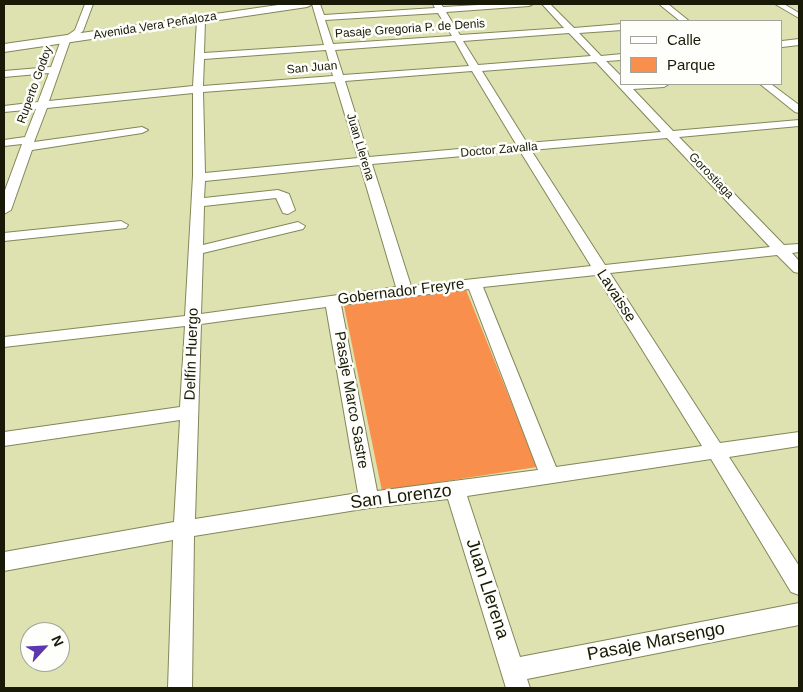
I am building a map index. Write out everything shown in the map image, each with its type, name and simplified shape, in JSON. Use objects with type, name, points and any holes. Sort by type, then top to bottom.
[{"type":"main road","name":"Avenida Vera Peñaloza","points":[[4,42],[265,4]]},
{"type":"main road","name":"Avenida Vera Peñaloza","points":[[4,48],[307,4]]},
{"type":"street","points":[[79,31],[89,4]]},
{"type":"street","name":"Juan Llerena","points":[[316,4],[405,291]]},
{"type":"street","points":[[320,18],[439,7],[529,4]]},
{"type":"street","name":"Gorostiaga","points":[[546,4],[620,82]]},
{"type":"street","points":[[663,4],[685,20]]},
{"type":"street","points":[[779,4],[799,16]]},
{"type":"street","name":"Lavaisse","points":[[439,7],[600,271],[718,452],[799,585]]},
{"type":"street","name":"Delfín Huergo","points":[[180,688],[184,529],[199,178],[198,89],[201,20]]},
{"type":"street","name":"Pasaje Gregoria P. de Denis","points":[[200,56],[620,27]]},
{"type":"street","name":"Ruperto Godoy","points":[[4,210],[66,40],[79,31]]},
{"type":"street","points":[[783,44],[799,42]]},
{"type":"street","name":"San Juan","points":[[4,109],[198,89],[620,57]]},
{"type":"street","points":[[4,74],[56,70]]},
{"type":"street","name":"Gorostiaga","points":[[623,85],[799,268]]},
{"type":"street","points":[[766,85],[799,110]]},
{"type":"street","name":"Doctor Zavalla","points":[[199,178],[243,172],[799,122]]},
{"type":"street","points":[[4,143],[28,143],[142,130]]},
{"type":"street","points":[[198,203],[278,194],[284,197],[288,210]]},
{"type":"street","points":[[4,237],[120,225]]},
{"type":"street","points":[[196,250],[298,226]]},
{"type":"street","name":"Gobernador Freyre","points":[[4,342],[193,320],[405,291],[799,248]]},
{"type":"street","points":[[474,283],[550,475]]},
{"type":"street","name":"Pasaje Marco Sastre","points":[[333,301],[369,500]]},
{"type":"street","points":[[4,439],[189,412]]},
{"type":"street","name":"San Lorenzo","points":[[4,562],[184,529],[369,500],[455,490],[799,439]]},
{"type":"street","name":"Juan Llerena","points":[[455,490],[515,679]]},
{"type":"street","name":"Pasaje Marsengo","points":[[515,679],[799,614]]},
{"type":"green space","points":[[465,287],[537,467],[382,491],[343,301]]}]
